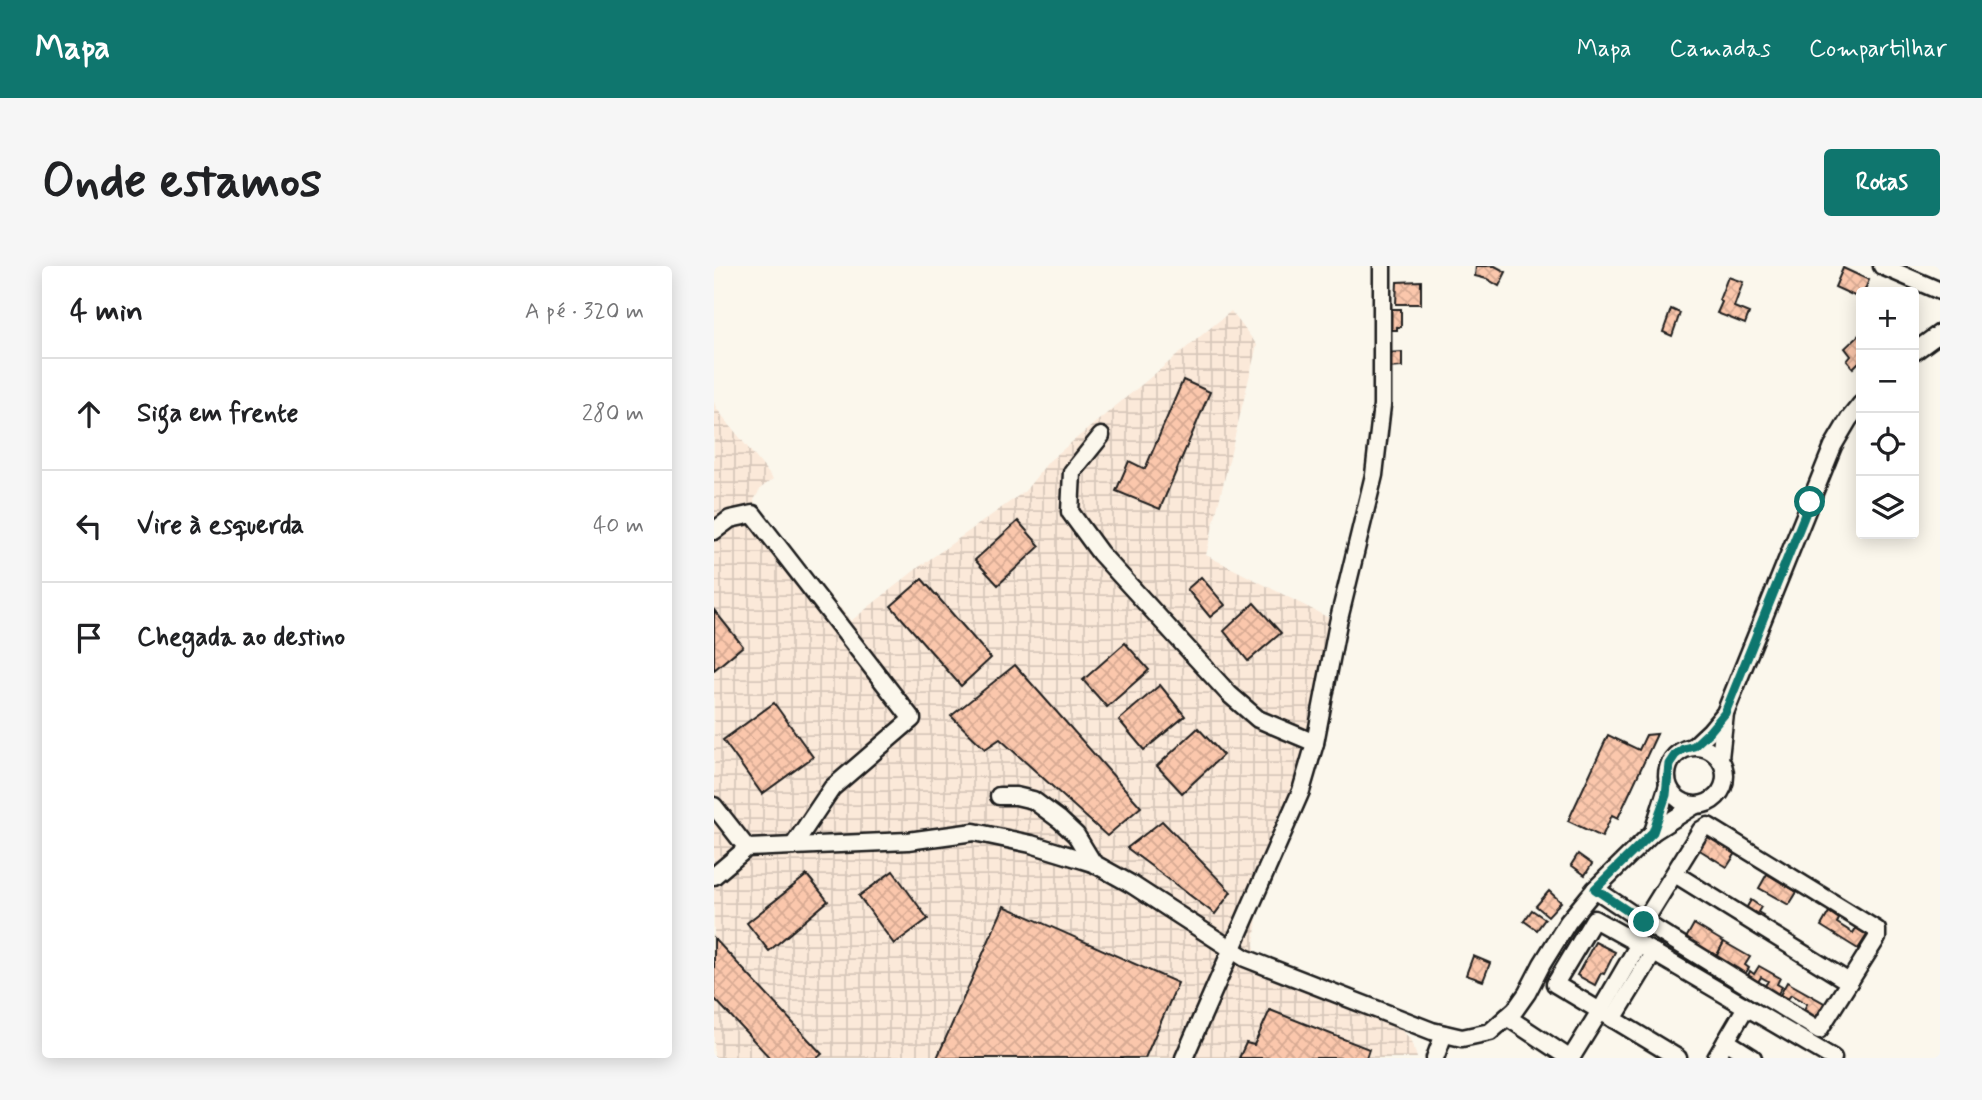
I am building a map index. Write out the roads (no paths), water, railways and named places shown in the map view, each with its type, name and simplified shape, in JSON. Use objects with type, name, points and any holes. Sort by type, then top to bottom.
[{"type":"street","points":[[1184,1058],[1301,791],[1315,743],[1338,623],[1374,475],[1382,405],[1382,266]]},
{"type":"street","points":[[1882,266],[1940,291]]},
{"type":"street","points":[[1917,350],[1940,333]]},
{"type":"street","points":[[1720,758],[1725,713],[1833,446],[1856,410]]},
{"type":"street","points":[[1101,436],[1072,472],[1070,512],[1100,553],[1229,694],[1258,719],[1315,743]]},
{"type":"street","points":[[714,531],[730,519],[753,514],[912,719],[832,788],[793,846]]},
{"type":"street","points":[[1694,746],[1725,713]]},
{"type":"street","points":[[714,876],[747,848],[908,841],[974,832],[1031,844],[1093,863],[1131,884],[1231,951],[1432,1031],[1462,1038],[1490,1032],[1507,1017],[1527,993],[1568,922],[1595,889],[1653,832],[1694,806],[1714,800],[1725,780],[1725,769],[1713,751],[1694,746],[1675,755],[1666,775],[1671,792],[1681,802],[1694,806]]},
{"type":"street","points":[[1653,832],[1668,785]]},
{"type":"street","points":[[999,796],[1032,800],[1042,807],[1076,835],[1093,863]]},
{"type":"street","points":[[714,806],[747,848]]},
{"type":"street","points":[[1595,889],[1644,922],[1819,1030],[1877,938],[1877,930],[1708,827],[1701,830],[1644,922]]},
{"type":"street","points":[[1675,874],[1849,982]]},
{"type":"street","points":[[1678,1058],[1555,984],[1594,919],[1833,1058]]},
{"type":"street","points":[[1607,1015],[1639,944]]},
{"type":"street","points":[[1507,1017],[1570,1058],[1654,953]]},
{"type":"street","points":[[1716,1058],[1746,1007]]},
{"type":"street","points":[[1435,1058],[1444,1034]]},
{"type":"street","points":[[1726,1041],[1753,1058]]}]
